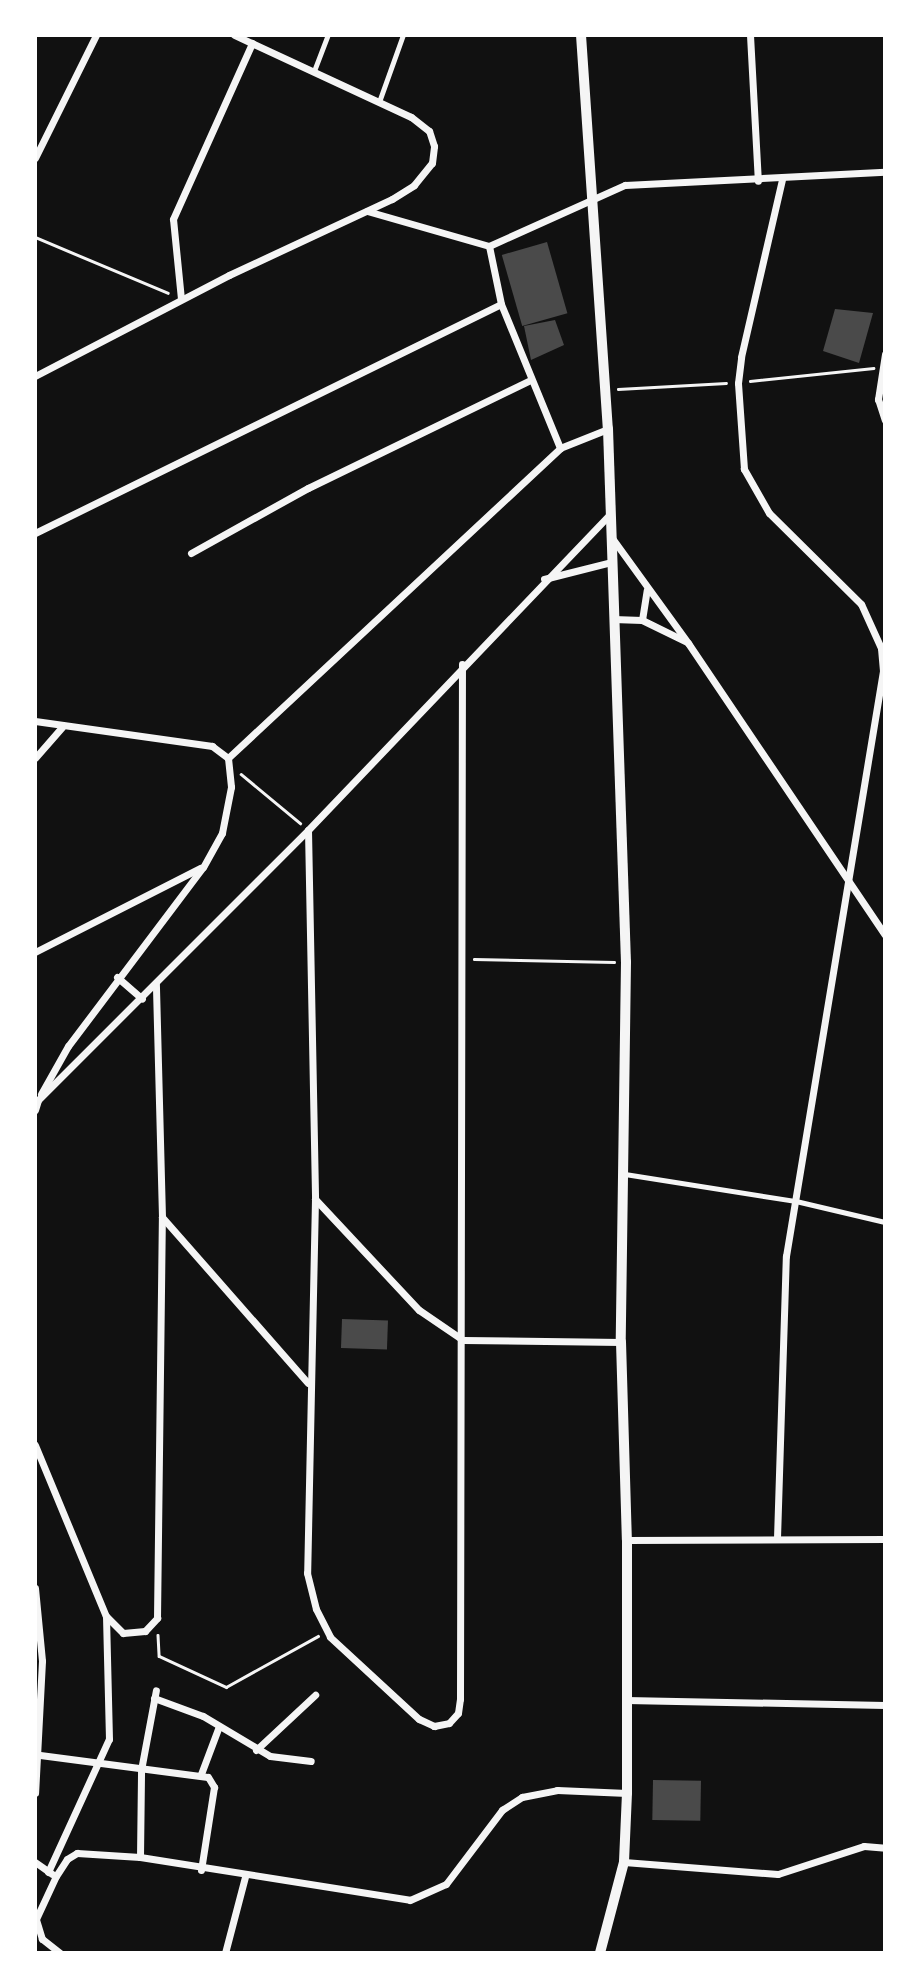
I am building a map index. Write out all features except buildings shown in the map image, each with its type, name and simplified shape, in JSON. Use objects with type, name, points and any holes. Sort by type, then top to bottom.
[{"type":"street","points":[[35,158],[96,35]]},
{"type":"street","points":[[35,376],[181,299],[366,211],[414,185],[432,163],[435,146],[429,131],[379,102],[234,35]]},
{"type":"street","points":[[581,35],[608,429],[612,619],[626,962],[621,1342],[627,1540],[627,1793],[624,1862],[600,1953]]},
{"type":"street","points":[[750,35],[758,181]]},
{"type":"street","points":[[181,299],[173,219],[252,43]]},
{"type":"street","points":[[366,211],[489,246],[625,185],[782,180],[885,172]]},
{"type":"street","points":[[777,1538],[782,1296],[883,671],[881,648],[861,604],[769,513],[744,470],[740,447],[741,357],[782,180]]},
{"type":"street","points":[[489,246],[501,304],[560,448]]},
{"type":"street","points":[[35,533],[501,304]]},
{"type":"street","points":[[885,354],[878,399],[885,420]]},
{"type":"street","points":[[191,553],[308,488],[530,380]]},
{"type":"street","points":[[35,1110],[68,1046],[117,977],[203,867],[230,810],[229,761],[560,448],[608,429]]},
{"type":"street","points":[[38,1100],[142,999],[308,830],[462,664],[610,514]]},
{"type":"street","points":[[611,537],[688,643],[885,935]]},
{"type":"street","points":[[544,579],[611,562]]},
{"type":"street","points":[[642,620],[648,589]]},
{"type":"street","points":[[612,619],[642,620],[688,643]]},
{"type":"street","points":[[308,830],[315,1199],[308,1384],[307,1573],[316,1609],[327,1631],[419,1719],[435,1726],[449,1723],[457,1713],[460,1699],[464,958],[462,664]]},
{"type":"street","points":[[35,721],[62,727],[202,744],[229,761]]},
{"type":"street","points":[[35,758],[62,727]]},
{"type":"street","points":[[35,951],[203,867]]},
{"type":"street","points":[[117,977],[142,999]]},
{"type":"street","points":[[106,1616],[123,1633],[135,1634],[145,1631],[157,1618],[162,1217],[156,984]]},
{"type":"street","points":[[315,1199],[419,1310],[463,1340],[621,1342]]},
{"type":"street","points":[[162,1217],[308,1384]]},
{"type":"street","points":[[35,1445],[106,1616],[111,1720],[105,1753],[94,1766],[52,1874],[36,1926],[42,1939],[60,1953]]},
{"type":"street","points":[[627,1540],[885,1539]]},
{"type":"street","points":[[35,1588],[41,1661],[40,1755],[35,1793]]},
{"type":"street","points":[[140,1857],[141,1770],[155,1694],[219,1727],[256,1750],[310,1761]]},
{"type":"street","points":[[256,1750],[315,1695]]},
{"type":"street","points":[[626,1700],[885,1705]]},
{"type":"street","points":[[201,1774],[219,1727]]},
{"type":"street","points":[[40,1755],[94,1766],[201,1774],[214,1787],[201,1870]]},
{"type":"street","points":[[52,1874],[66,1859],[77,1853],[140,1857],[201,1870],[410,1900],[446,1884],[502,1811],[522,1797],[557,1790],[627,1793]]},
{"type":"street","points":[[624,1862],[778,1874],[864,1846],[885,1848]]},
{"type":"street","points":[[35,1862],[52,1874]]},
{"type":"street","points":[[225,1953],[245,1877]]},
{"type":"lane","points":[[314,72],[328,35]]},
{"type":"lane","points":[[379,102],[402,35]]},
{"type":"lane","points":[[624,1174],[796,1201],[885,1222]]},
{"type":"path","points":[[35,237],[181,299]]},
{"type":"path","points":[[229,761],[308,830]]},
{"type":"path","points":[[464,958],[626,962]]},
{"type":"path","points":[[157,1618],[159,1656],[226,1687],[327,1631]]}]
